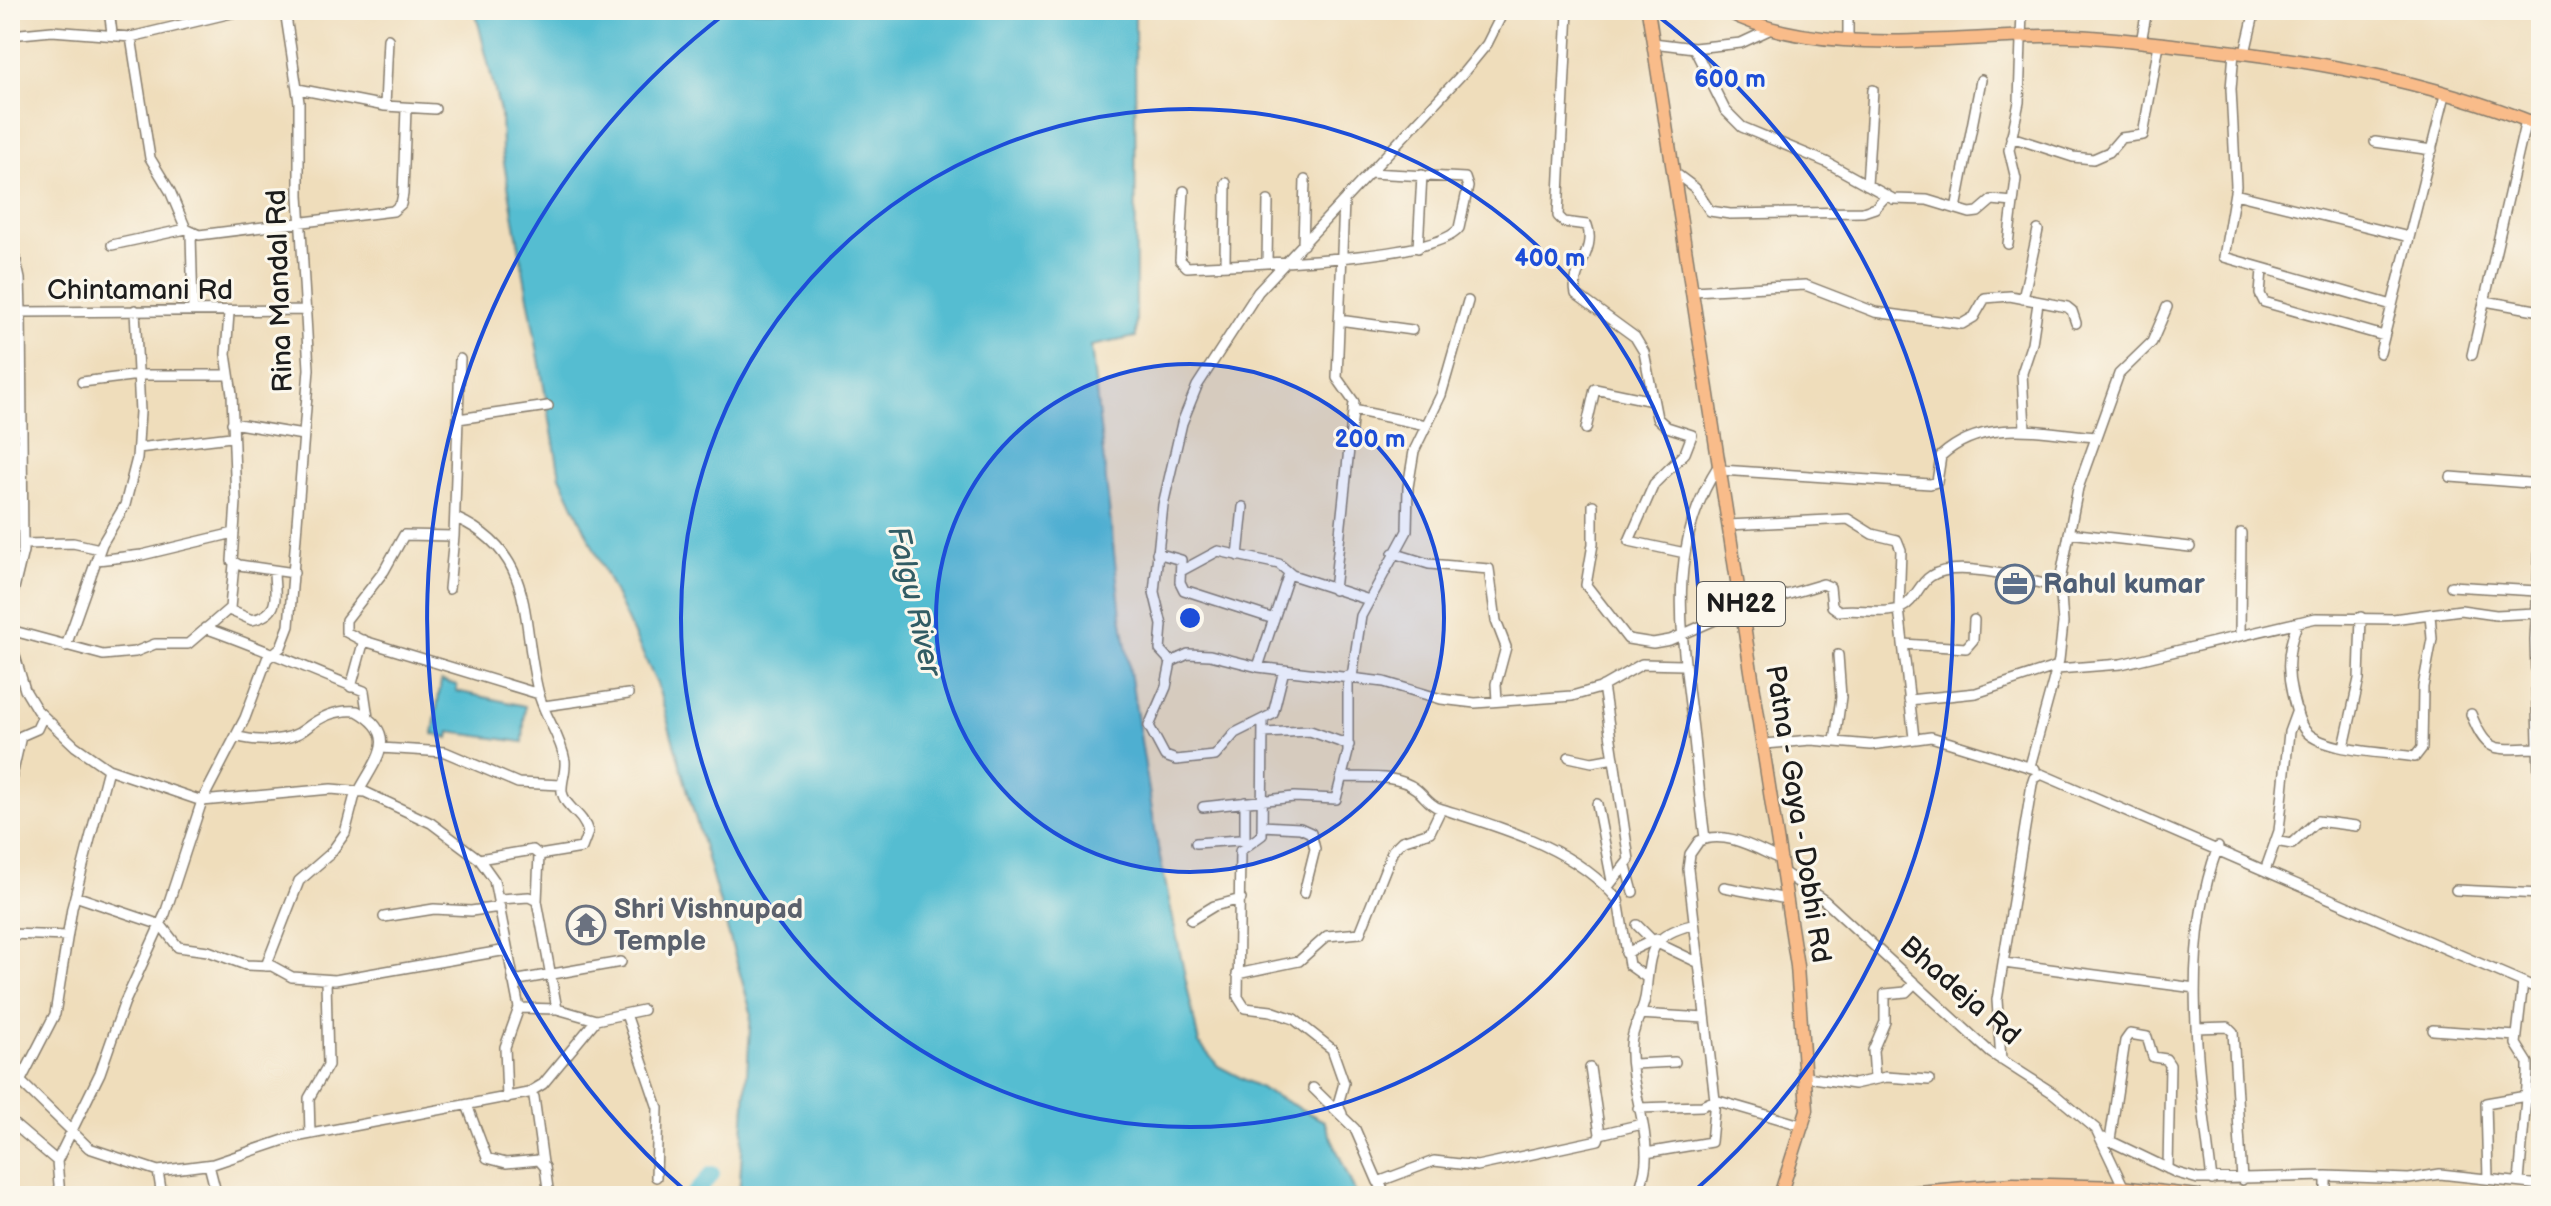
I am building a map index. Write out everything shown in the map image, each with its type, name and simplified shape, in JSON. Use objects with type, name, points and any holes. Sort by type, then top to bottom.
[{"type":"main road","name":"Patna - Gaya - Dobhi Rd","points":[[1648,10],[1787,899],[1807,1077],[1804,1126],[1782,1189],[1785,1196]]},
{"type":"main road","points":[[1725,10],[1769,30],[1848,38],[1951,41],[2071,36],[2240,52],[2340,67],[2445,95],[2541,126]]},
{"type":"main road","points":[[1869,1196],[2013,1184],[2124,1188],[2198,1196]]},
{"type":"main road","points":[[2041,1196],[2058,1196]]},
{"type":"street","points":[[109,10],[112,33]]},
{"type":"street","points":[[10,35],[52,31],[112,33],[131,37],[244,10]]},
{"type":"street","name":"Rina Mandal Rd","points":[[57,1161],[100,1073],[124,1004],[161,925],[202,801],[251,705],[267,659],[276,652],[287,634],[309,384],[298,89],[285,10]]},
{"type":"street","points":[[1284,670],[1276,710],[1235,733],[1215,756],[1168,758],[1149,726],[1166,687],[1171,662],[1160,647],[1162,625],[1154,592],[1163,505],[1188,405],[1245,311],[1487,44],[1504,10]]},
{"type":"street","points":[[1568,10],[1558,216],[1564,222],[1588,227],[1589,245],[1576,279],[1576,294],[1630,331],[1640,344],[1659,422],[1688,431],[1692,438],[1685,453],[1654,484],[1629,541],[1685,553]]},
{"type":"street","points":[[1848,10],[1848,38]]},
{"type":"street","points":[[2008,244],[2016,179],[2009,157],[2019,102],[2022,10]]},
{"type":"street","points":[[2141,42],[2147,10]]},
{"type":"street","points":[[2255,10],[2231,89],[2235,194],[2224,257],[2392,305]]},
{"type":"street","points":[[1653,43],[1694,48],[1741,43],[1769,30]]},
{"type":"street","points":[[131,37],[150,158],[170,191],[188,232],[193,311]]},
{"type":"street","points":[[385,106],[388,39]]},
{"type":"street","points":[[2011,137],[2073,157],[2093,159],[2103,156],[2121,138],[2143,135],[2159,44]]},
{"type":"street","points":[[1694,48],[1725,110],[1742,127],[1826,162],[1900,200],[1927,200],[1974,213],[1992,200],[2013,202]]},
{"type":"street","points":[[1956,209],[1981,80]]},
{"type":"street","points":[[298,89],[385,106],[435,109]]},
{"type":"street","points":[[1867,185],[1873,90]]},
{"type":"street","points":[[2380,353],[2445,95]]},
{"type":"street","points":[[112,245],[188,232],[302,223],[398,209],[403,194],[406,108]]},
{"type":"street","points":[[2472,355],[2526,120]]},
{"type":"street","points":[[2375,142],[2432,150]]},
{"type":"street","points":[[1184,191],[1181,264],[1342,257],[1418,248],[1456,234],[1468,187],[1463,177],[1370,173]]},
{"type":"street","points":[[1675,173],[1695,188],[1710,211],[1730,214],[1863,212],[1875,208],[1887,195]]},
{"type":"street","points":[[1418,248],[1422,175]]},
{"type":"street","points":[[1303,245],[1305,180]]},
{"type":"street","points":[[1225,264],[1226,183]]},
{"type":"street","points":[[2235,194],[2409,237]]},
{"type":"street","points":[[1267,262],[1268,201]]},
{"type":"street","points":[[1334,590],[1353,410],[1353,399],[1337,378],[1344,201]]},
{"type":"street","points":[[2023,299],[2038,230]]},
{"type":"street","points":[[10,233],[20,279],[24,544],[10,605]]},
{"type":"street","points":[[2262,270],[2260,294],[2264,302],[2384,336]]},
{"type":"street","points":[[1693,291],[1805,285],[1875,312],[1962,324],[1974,317],[1985,298],[2001,295],[2067,307],[2076,323]]},
{"type":"street","points":[[1203,807],[1245,802],[1336,799],[1344,777],[1349,745],[1350,677],[1360,622],[1407,531],[1411,463],[1441,395],[1468,301]]},
{"type":"street","points":[[2485,301],[2541,311]]},
{"type":"street","points":[[2025,429],[2022,373],[2032,343],[2038,303]]},
{"type":"street","points":[[2030,766],[2058,668],[2063,623],[2060,588],[2078,488],[2119,374],[2152,342],[2167,307]]},
{"type":"street","points":[[66,646],[100,549],[125,505],[138,448],[139,375],[135,310]]},
{"type":"street","name":"Chintamani Rd","points":[[21,312],[135,310],[229,313],[307,310]]},
{"type":"street","points":[[10,630],[95,654],[135,652],[150,645],[188,644],[229,610],[234,588],[236,502],[228,375],[229,313]]},
{"type":"street","points":[[1339,320],[1412,330]]},
{"type":"street","points":[[449,589],[456,518],[460,359]]},
{"type":"street","points":[[10,369],[21,368]]},
{"type":"street","points":[[82,382],[139,375],[228,375]]},
{"type":"street","points":[[1586,429],[1595,389],[1653,401]]},
{"type":"street","points":[[458,419],[548,406]]},
{"type":"street","points":[[1353,410],[1426,425]]},
{"type":"street","points":[[10,420],[21,420]]},
{"type":"street","points":[[232,423],[303,435]]},
{"type":"street","points":[[1646,1153],[1711,1142],[1715,1100],[1692,925],[1688,860],[1694,847],[1705,838],[1683,665],[1679,607],[1685,553],[1701,503],[1721,466],[1930,484],[1937,482],[1939,460],[1945,452],[1977,435],[2025,429],[2096,437]]},
{"type":"street","points":[[138,448],[231,437]]},
{"type":"street","points":[[2451,477],[2541,484]]},
{"type":"street","points":[[1593,505],[1593,544],[1586,585],[1628,639],[1653,643],[1681,635],[1742,608],[1823,584],[1830,587],[1832,606],[1839,611],[1899,609],[1930,576],[1946,571],[1982,571],[2060,588]]},
{"type":"street","points":[[1238,556],[1243,507]]},
{"type":"street","points":[[456,518],[491,538],[515,573],[523,595],[539,694],[563,752],[566,766],[562,785],[565,800],[582,815],[588,839],[576,851],[539,855],[533,850],[479,859]]},
{"type":"street","points":[[1728,525],[1848,519],[1872,534],[1894,538],[1901,550],[1899,609],[1914,738]]},
{"type":"street","points":[[2541,524],[2537,591],[2541,843]]},
{"type":"street","points":[[97,560],[142,555],[234,533]]},
{"type":"street","points":[[454,536],[408,533],[401,538],[384,571],[346,620],[346,632],[539,694]]},
{"type":"street","points":[[2069,533],[2190,547]]},
{"type":"street","points":[[2240,636],[2241,533]]},
{"type":"street","points":[[24,544],[81,543],[100,549]]},
{"type":"street","points":[[1181,571],[1214,552],[1279,564],[1289,573],[1369,600]]},
{"type":"street","points":[[1157,553],[1181,560],[1180,582],[1184,590],[1274,619]]},
{"type":"street","points":[[1393,553],[1429,564],[1489,569],[1496,621],[1506,647],[1496,684],[1497,701]]},
{"type":"street","points":[[234,564],[294,573]]},
{"type":"street","points":[[229,610],[252,620],[269,613],[277,601],[274,571]]},
{"type":"street","points":[[1258,667],[1289,573]]},
{"type":"street","points":[[2451,586],[2537,591]]},
{"type":"street","points":[[1909,700],[1976,693],[2058,668],[2101,668],[2298,622],[2361,617],[2393,619],[2461,610],[2496,615],[2538,606]]},
{"type":"street","points":[[2298,622],[2290,641],[2289,658],[2297,710],[2304,730],[2314,740],[2415,757],[2420,754],[2423,687],[2432,639],[2430,614]]},
{"type":"street","points":[[2344,747],[2359,679],[2361,617]]},
{"type":"street","points":[[1903,644],[1966,648],[1973,640],[1974,620]]},
{"type":"street","points":[[205,628],[276,652],[328,679],[366,693],[368,718]]},
{"type":"street","points":[[10,639],[25,690],[43,716],[75,746],[108,769],[202,801],[302,790],[357,791],[401,806],[431,823],[479,859],[492,873],[519,1008],[505,1047],[507,1098]]},
{"type":"street","points":[[351,687],[364,640]]},
{"type":"street","points":[[1171,662],[1188,654],[1210,655],[1258,667],[1350,677],[1441,699],[1497,701],[1558,698],[1603,686],[1642,664],[1683,665]]},
{"type":"street","points":[[1835,741],[1841,697],[1838,655]]},
{"type":"street","points":[[1603,686],[1629,856],[1626,866],[1609,885]]},
{"type":"street","points":[[544,706],[628,694]]},
{"type":"street","points":[[2266,868],[2283,802],[2289,732],[2297,710]]},
{"type":"street","points":[[236,736],[261,741],[281,737],[303,731],[319,717],[349,711],[368,718],[382,730],[381,748],[357,791],[345,833],[330,854],[299,881],[266,966]]},
{"type":"street","points":[[2471,714],[2481,739],[2489,746],[2538,748]]},
{"type":"street","points":[[10,785],[21,736],[37,729],[43,716]]},
{"type":"street","points":[[1196,843],[1260,839],[1263,720]]},
{"type":"street","points":[[1263,733],[1310,731],[1349,745]]},
{"type":"street","points":[[1765,744],[1835,741],[1871,745],[1914,738],[1940,738],[2030,766],[2041,774],[2218,847],[2540,989],[2541,975]]},
{"type":"street","points":[[381,748],[445,752],[518,783],[562,785]]},
{"type":"street","points":[[1569,757],[1592,762],[1614,758]]},
{"type":"street","points":[[21,1080],[55,1014],[75,896],[108,769]]},
{"type":"street","points":[[2001,1060],[1997,1010],[2032,784],[2034,778],[2041,774]]},
{"type":"street","points":[[1344,777],[1402,782],[1441,809],[1487,822],[1561,852],[1609,885]]},
{"type":"street","points":[[1245,802],[1247,842],[1240,851],[1237,974],[1241,1005],[1294,1019],[1332,1049],[1344,1083],[1338,1104],[1342,1114]]},
{"type":"street","points":[[1597,804],[1609,885],[1620,904],[1626,953],[1632,969],[1646,977]]},
{"type":"street","points":[[1237,974],[1299,961],[1327,936],[1360,933],[1393,850],[1402,841],[1430,832],[1441,809]]},
{"type":"street","points":[[2275,841],[2292,844],[2317,821],[2356,826]]},
{"type":"street","points":[[1262,826],[1300,828],[1311,833],[1315,849],[1304,893]]},
{"type":"street","name":"Bhadeja Rd","points":[[1705,838],[1733,840],[1783,866],[1825,901],[2001,1060],[2063,1101],[2106,1138],[2124,1188]]},
{"type":"street","points":[[2212,1180],[2196,1028],[2195,988],[2205,890],[2218,847]]},
{"type":"street","points":[[539,855],[537,901],[557,1009]]},
{"type":"street","points":[[1626,866],[1633,892]]},
{"type":"street","points":[[1724,887],[1787,899]]},
{"type":"street","points":[[2456,890],[2541,894]]},
{"type":"street","points":[[75,896],[161,925],[178,947],[208,951],[246,965],[266,966],[292,977],[326,980],[357,978],[507,950]]},
{"type":"street","points":[[384,917],[434,909],[471,911],[529,897],[537,901]]},
{"type":"street","points":[[1191,920],[1214,906],[1241,899]]},
{"type":"street","points":[[1637,925],[1697,962]]},
{"type":"street","points":[[1626,953],[1692,925]]},
{"type":"street","points":[[10,934],[67,936]]},
{"type":"street","points":[[1638,1196],[1646,1153],[1631,1045],[1646,997],[1648,962],[1659,939]]},
{"type":"street","points":[[513,981],[621,962]]},
{"type":"street","points":[[2004,963],[2195,988]]},
{"type":"street","points":[[310,1134],[309,1098],[328,1065],[326,980]]},
{"type":"street","points":[[2519,1182],[2528,1063],[2516,1049],[2523,982]]},
{"type":"street","points":[[1875,1079],[1873,1050],[1885,1022],[1885,994],[1903,993],[1915,983]]},
{"type":"street","points":[[519,1008],[557,1009],[596,1020],[643,1010]]},
{"type":"street","points":[[626,1014],[658,1108],[656,1177]]},
{"type":"street","points":[[1639,1014],[1705,1018]]},
{"type":"street","points":[[10,1071],[89,1148],[158,1171],[209,1165],[310,1134],[528,1093],[543,1084],[596,1020]]},
{"type":"street","points":[[2196,1028],[2228,1027],[2233,1032],[2242,1180]]},
{"type":"street","points":[[2433,1030],[2516,1036]]},
{"type":"street","points":[[2168,1169],[2170,1065],[2166,1059],[2153,1057],[2149,1041],[2141,1035],[2130,1034],[2125,1041],[2106,1138],[2168,1169],[2188,1177],[2242,1180],[2326,1176],[2400,1180],[2440,1174],[2541,1185]]},
{"type":"street","points":[[1633,1064],[1675,1062]]},
{"type":"street","points":[[1590,1068],[1600,1134]]},
{"type":"street","points":[[1807,1077],[1854,1084],[1875,1079],[1929,1080]]},
{"type":"street","points":[[1313,1088],[1355,1129],[1378,1182],[1388,1196]]},
{"type":"street","points":[[2488,1179],[2486,1103],[2526,1096]]},
{"type":"street","points":[[534,1097],[549,1196]]},
{"type":"street","points":[[1638,1108],[1702,1106],[1715,1100],[1804,1126]]},
{"type":"street","points":[[467,1105],[487,1158],[506,1163],[543,1163]]},
{"type":"street","points":[[10,1121],[57,1161],[60,1196]]},
{"type":"street","points":[[1378,1182],[1434,1161],[1477,1166],[1594,1141],[1600,1134],[1642,1124]]},
{"type":"street","points":[[209,1165],[217,1196]]},
{"type":"street","points":[[158,1171],[162,1196]]},
{"type":"street","points":[[2326,1176],[2326,1196]]},
{"type":"water","name":"Falgu River","points":[[475,10],[1135,10],[1136,337],[1091,346],[1121,615],[1158,847],[1199,1043],[1218,1066],[1324,1121],[1357,1196],[739,1196],[751,1012],[657,684],[560,476],[502,152],[501,116]]},
{"type":"water","points":[[441,681],[457,685],[456,691],[525,706],[523,742],[450,732],[449,738],[433,734]]},
{"type":"waterway","points":[[692,1196],[712,1174]]},
{"type":"place","name":"Rahul kumar","points":[[2015,584]]},
{"type":"place","name":"Shri Vishnupad Temple","points":[[586,925]]}]
